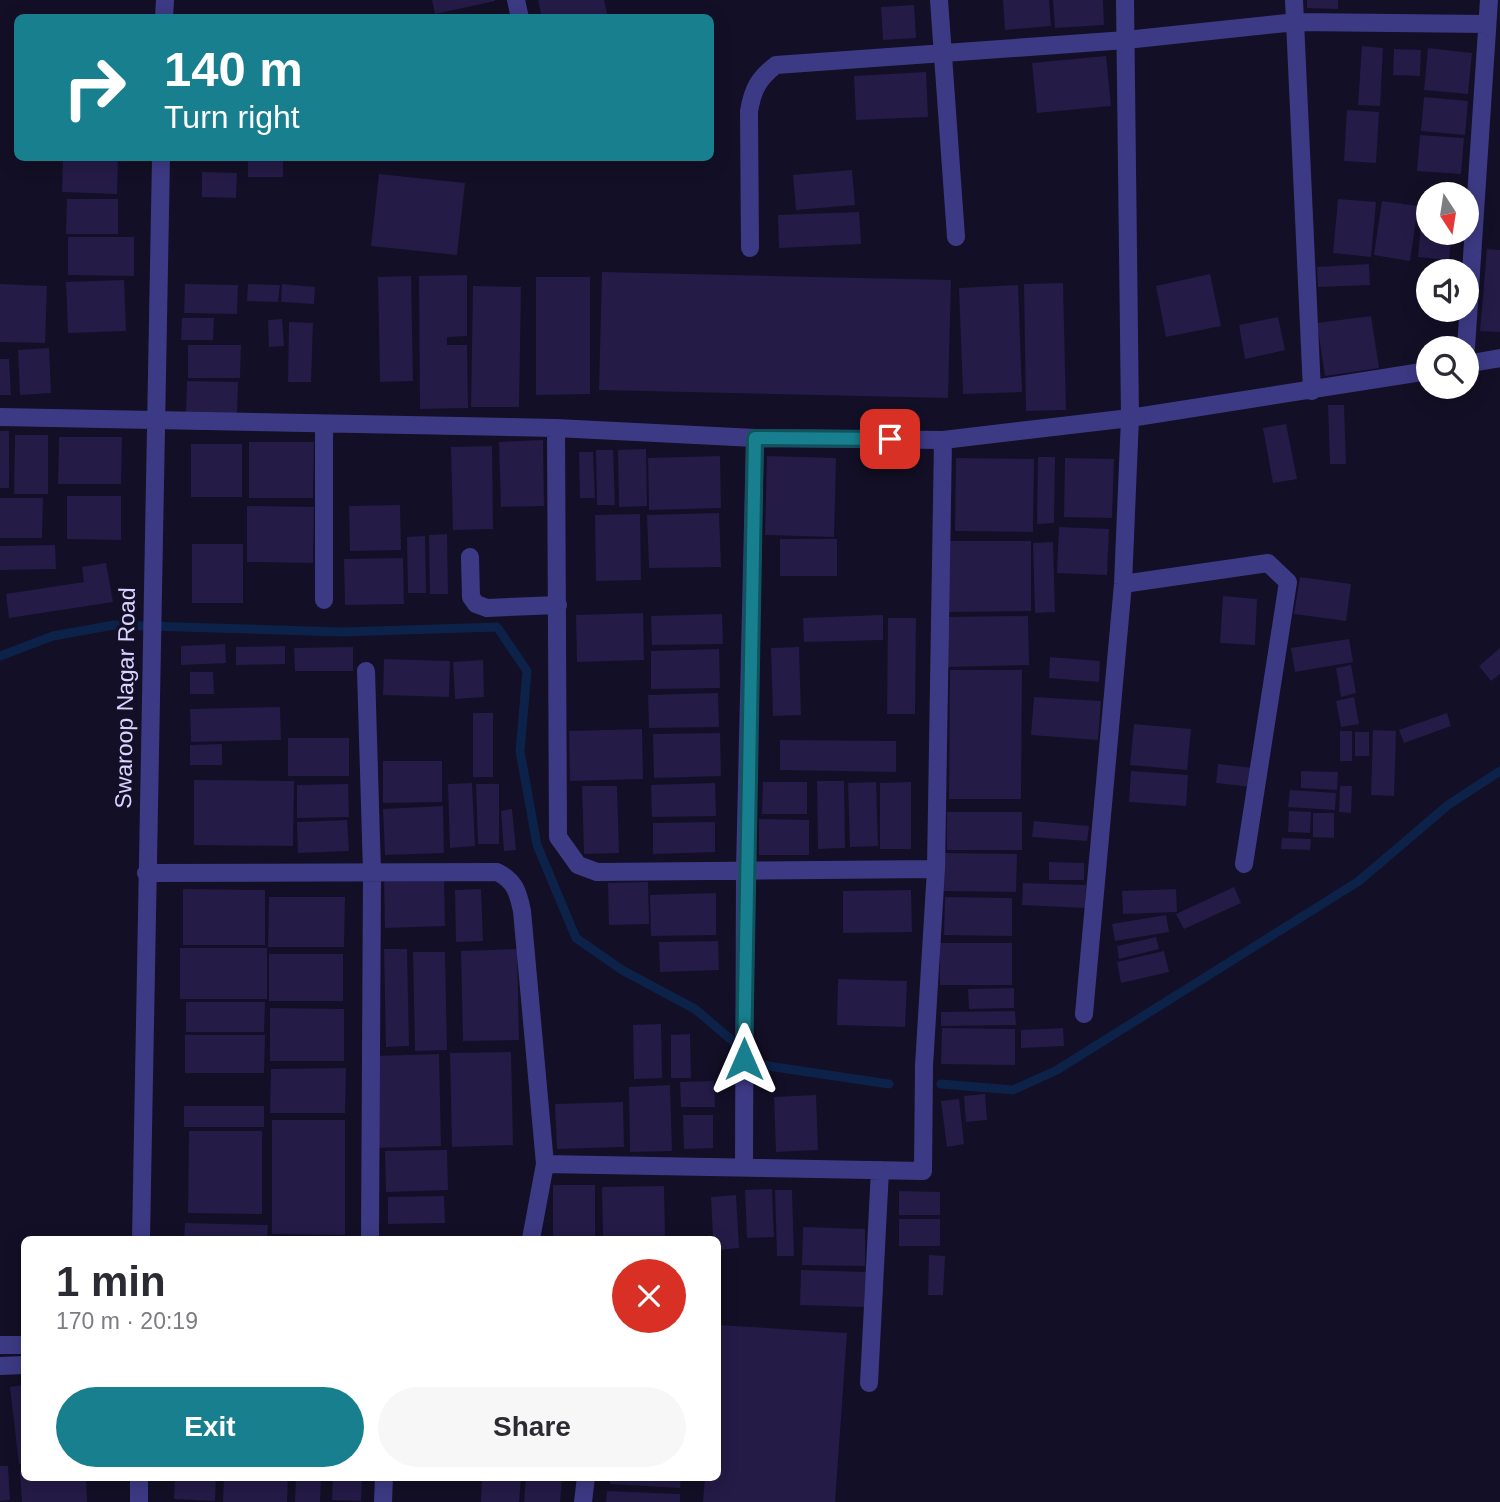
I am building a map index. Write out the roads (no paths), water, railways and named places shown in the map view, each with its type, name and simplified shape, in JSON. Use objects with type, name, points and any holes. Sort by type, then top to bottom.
[{"type":"street","points":[[939,0],[956,237]]},
{"type":"street","points":[[1084,1014],[1123,584],[1130,418],[1125,0]]},
{"type":"street","points":[[1294,0],[1312,391]]},
{"type":"street","points":[[1467,336],[1489,0]]},
{"type":"street","points":[[750,248],[749,111],[753,90],[760,78],[776,65],[1126,40],[1296,22],[1487,24]]},
{"type":"street","name":"Swaroop Nagar Road","points":[[141,1236],[161,161]]},
{"type":"street","points":[[1479,362],[1500,358]]},
{"type":"street","points":[[0,417],[556,428],[755,438],[943,440],[1130,418],[1416,373]]},
{"type":"street","points":[[324,424],[324,600]]},
{"type":"street","points":[[556,428],[558,837],[578,865],[597,872],[936,869]]},
{"type":"street","points":[[744,1167],[745,870],[755,438]]},
{"type":"street","points":[[545,1164],[923,1171],[926,1101],[924,1066],[936,869],[943,440]]},
{"type":"street","points":[[470,557],[471,597],[475,604],[487,608],[558,605]]},
{"type":"street","points":[[1123,584],[1268,563],[1288,582],[1244,864]]},
{"type":"street","points":[[366,671],[372,872],[370,1236]]},
{"type":"street","points":[[146,873],[497,872],[510,879],[519,893],[545,1164],[532,1236]]},
{"type":"street","points":[[869,1383],[880,1170]]},
{"type":"street","points":[[0,1345],[21,1345]]},
{"type":"street","points":[[0,1366],[21,1366]]},
{"type":"street","points":[[139,1481],[139,1502]]},
{"type":"street","points":[[383,1502],[384,1481]]},
{"type":"street","points":[[583,1502],[586,1481]]},
{"type":"waterway","points":[[0,656],[53,636],[114,625],[342,632],[497,627],[527,671],[520,751],[537,845],[576,938],[622,970],[695,1009],[761,1065],[889,1084]]},
{"type":"waterway","points":[[941,1084],[1013,1090],[1057,1070],[1359,881],[1448,805],[1500,771]]}]
